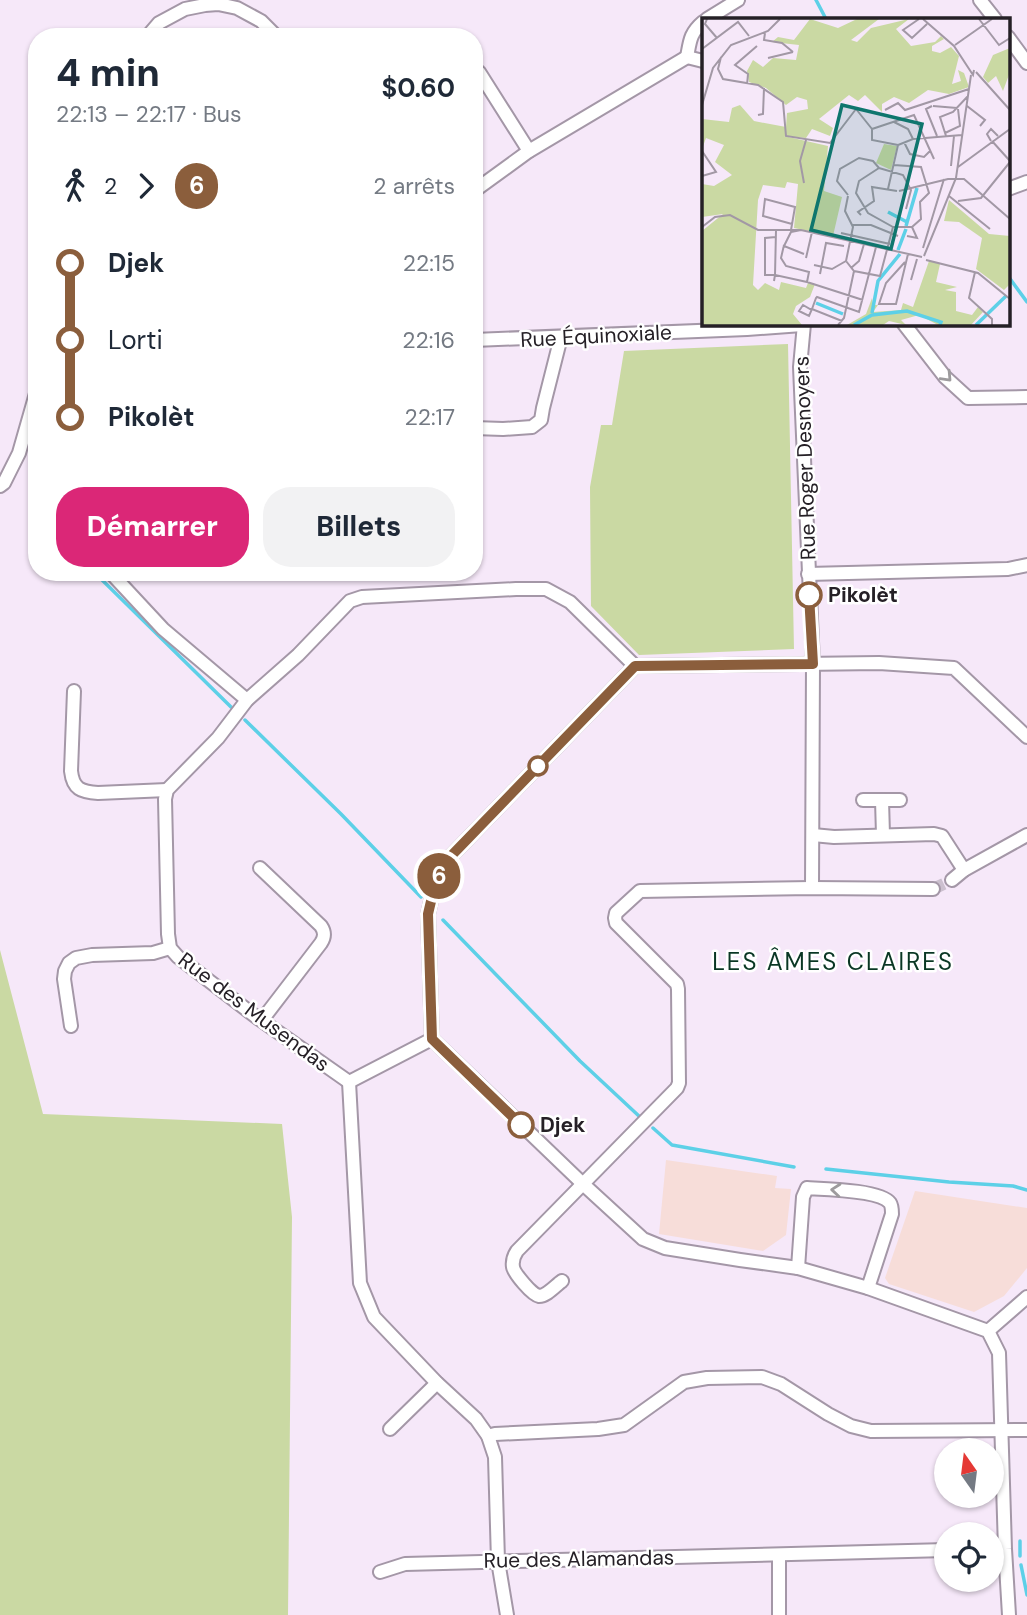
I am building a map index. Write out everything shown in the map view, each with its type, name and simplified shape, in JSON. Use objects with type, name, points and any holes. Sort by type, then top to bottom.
[{"type":"street","points":[[708,18],[738,0]]},
{"type":"street","points":[[981,0],[994,18]]},
{"type":"street","points":[[155,28],[159,23],[185,9],[218,4],[237,8],[268,28]]},
{"type":"street","points":[[687,57],[690,40],[702,23]]},
{"type":"street","points":[[1010,40],[1027,63]]},
{"type":"street","points":[[483,184],[529,151],[687,57],[702,61]]},
{"type":"street","points":[[483,78],[529,151]]},
{"type":"street","points":[[1010,188],[1027,182]]},
{"type":"street","name":"Rue Équinoxiale","points":[[483,340],[780,326]]},
{"type":"street","name":"Rue Roger Desnoyers","points":[[803,326],[800,367],[813,664],[812,888]]},
{"type":"street","points":[[906,326],[945,377],[968,398],[1027,397]]},
{"type":"street","points":[[483,428],[532,427],[541,421],[562,337]]},
{"type":"street","points":[[2,484],[19,453],[28,422]]},
{"type":"street","points":[[808,574],[1009,569],[1027,565]]},
{"type":"street","points":[[118,581],[163,629],[247,700]]},
{"type":"street","points":[[74,691],[71,771],[77,788],[86,793],[167,790],[218,738],[247,700],[298,654],[350,601],[362,597],[546,589],[570,602],[635,666],[879,663],[954,668],[1027,737]]},
{"type":"street","points":[[635,666],[452,855],[436,880],[428,914],[432,1039],[643,1240],[665,1248],[798,1268],[868,1288],[988,1331],[999,1353],[1001,1431],[999,1522]]},
{"type":"street","name":"Rue des Musendas","points":[[167,790],[168,934],[170,948],[178,957],[349,1082],[432,1039]]},
{"type":"street","points":[[863,800],[900,800]]},
{"type":"street","points":[[882,800],[883,835]]},
{"type":"street","points":[[813,835],[942,835],[964,870]]},
{"type":"street","points":[[952,880],[964,870],[1027,835]]},
{"type":"street","points":[[260,868],[321,926],[324,932],[321,943],[262,1020]]},
{"type":"street","points":[[562,1281],[547,1293],[540,1296],[534,1294],[515,1273],[513,1257],[679,1083],[677,984],[616,923],[616,913],[640,891],[933,889]]},
{"type":"street","points":[[71,1026],[64,979],[69,963],[76,958],[92,955],[153,953],[170,948]]},
{"type":"street","points":[[349,1082],[360,1283],[374,1317],[437,1383],[476,1419],[488,1436],[495,1457],[498,1561],[507,1615]]},
{"type":"street","points":[[798,1268],[803,1197],[807,1188],[865,1192],[888,1200],[892,1214],[868,1288]]},
{"type":"street","points":[[988,1331],[1027,1297]]},
{"type":"street","points":[[488,1436],[624,1425],[684,1382],[707,1378],[762,1377],[781,1384],[851,1426],[871,1432],[1027,1430]]},
{"type":"street","points":[[390,1429],[437,1383]]},
{"type":"street","name":"Rue des Alamandas","points":[[380,1572],[405,1564],[934,1550]]},
{"type":"street","points":[[779,1555],[779,1615]]},
{"type":"street","points":[[1004,1585],[1009,1615]]},
{"type":"shaded area","points":[[666,1160],[777,1176],[775,1188],[791,1189],[786,1235],[763,1251],[659,1234]]},
{"type":"shaded area","points":[[915,1191],[1027,1208],[1027,1268],[1004,1296],[974,1312],[889,1284],[885,1278]]},
{"type":"green space","points":[[788,344],[794,649],[639,655],[591,606],[590,487],[601,425],[612,425],[624,351]]},
{"type":"green space","points":[[0,950],[43,1114],[282,1124],[292,1217],[288,1615],[0,1615]]},
{"type":"waterway","points":[[816,0],[825,18]]},
{"type":"waterway","points":[[1010,279],[1027,302]]},
{"type":"waterway","points":[[103,581],[231,707]]},
{"type":"waterway","points":[[245,720],[421,897]]},
{"type":"waterway","points":[[443,920],[580,1061],[640,1117]]},
{"type":"waterway","points":[[653,1128],[672,1145],[794,1167]]},
{"type":"waterway","points":[[826,1169],[1013,1186],[1027,1190]]},
{"type":"waterway","points":[[1020,1541],[1020,1556]]},
{"type":"waterway","points":[[1021,1565],[1027,1595]]},
{"type":"tunnel","points":[[933,889],[952,880]]},
{"type":"bus line","name":"6","points":[[521,1125],[432,1039],[428,914],[436,880],[452,855],[635,666],[813,664],[809,595]]},
{"type":"place","name":"Pikolèt","points":[[809,595]]},
{"type":"place","name":"Djek","points":[[521,1125]]},
{"type":"district","name":"LES ÂMES CLAIRES","points":[[833,962]]}]
